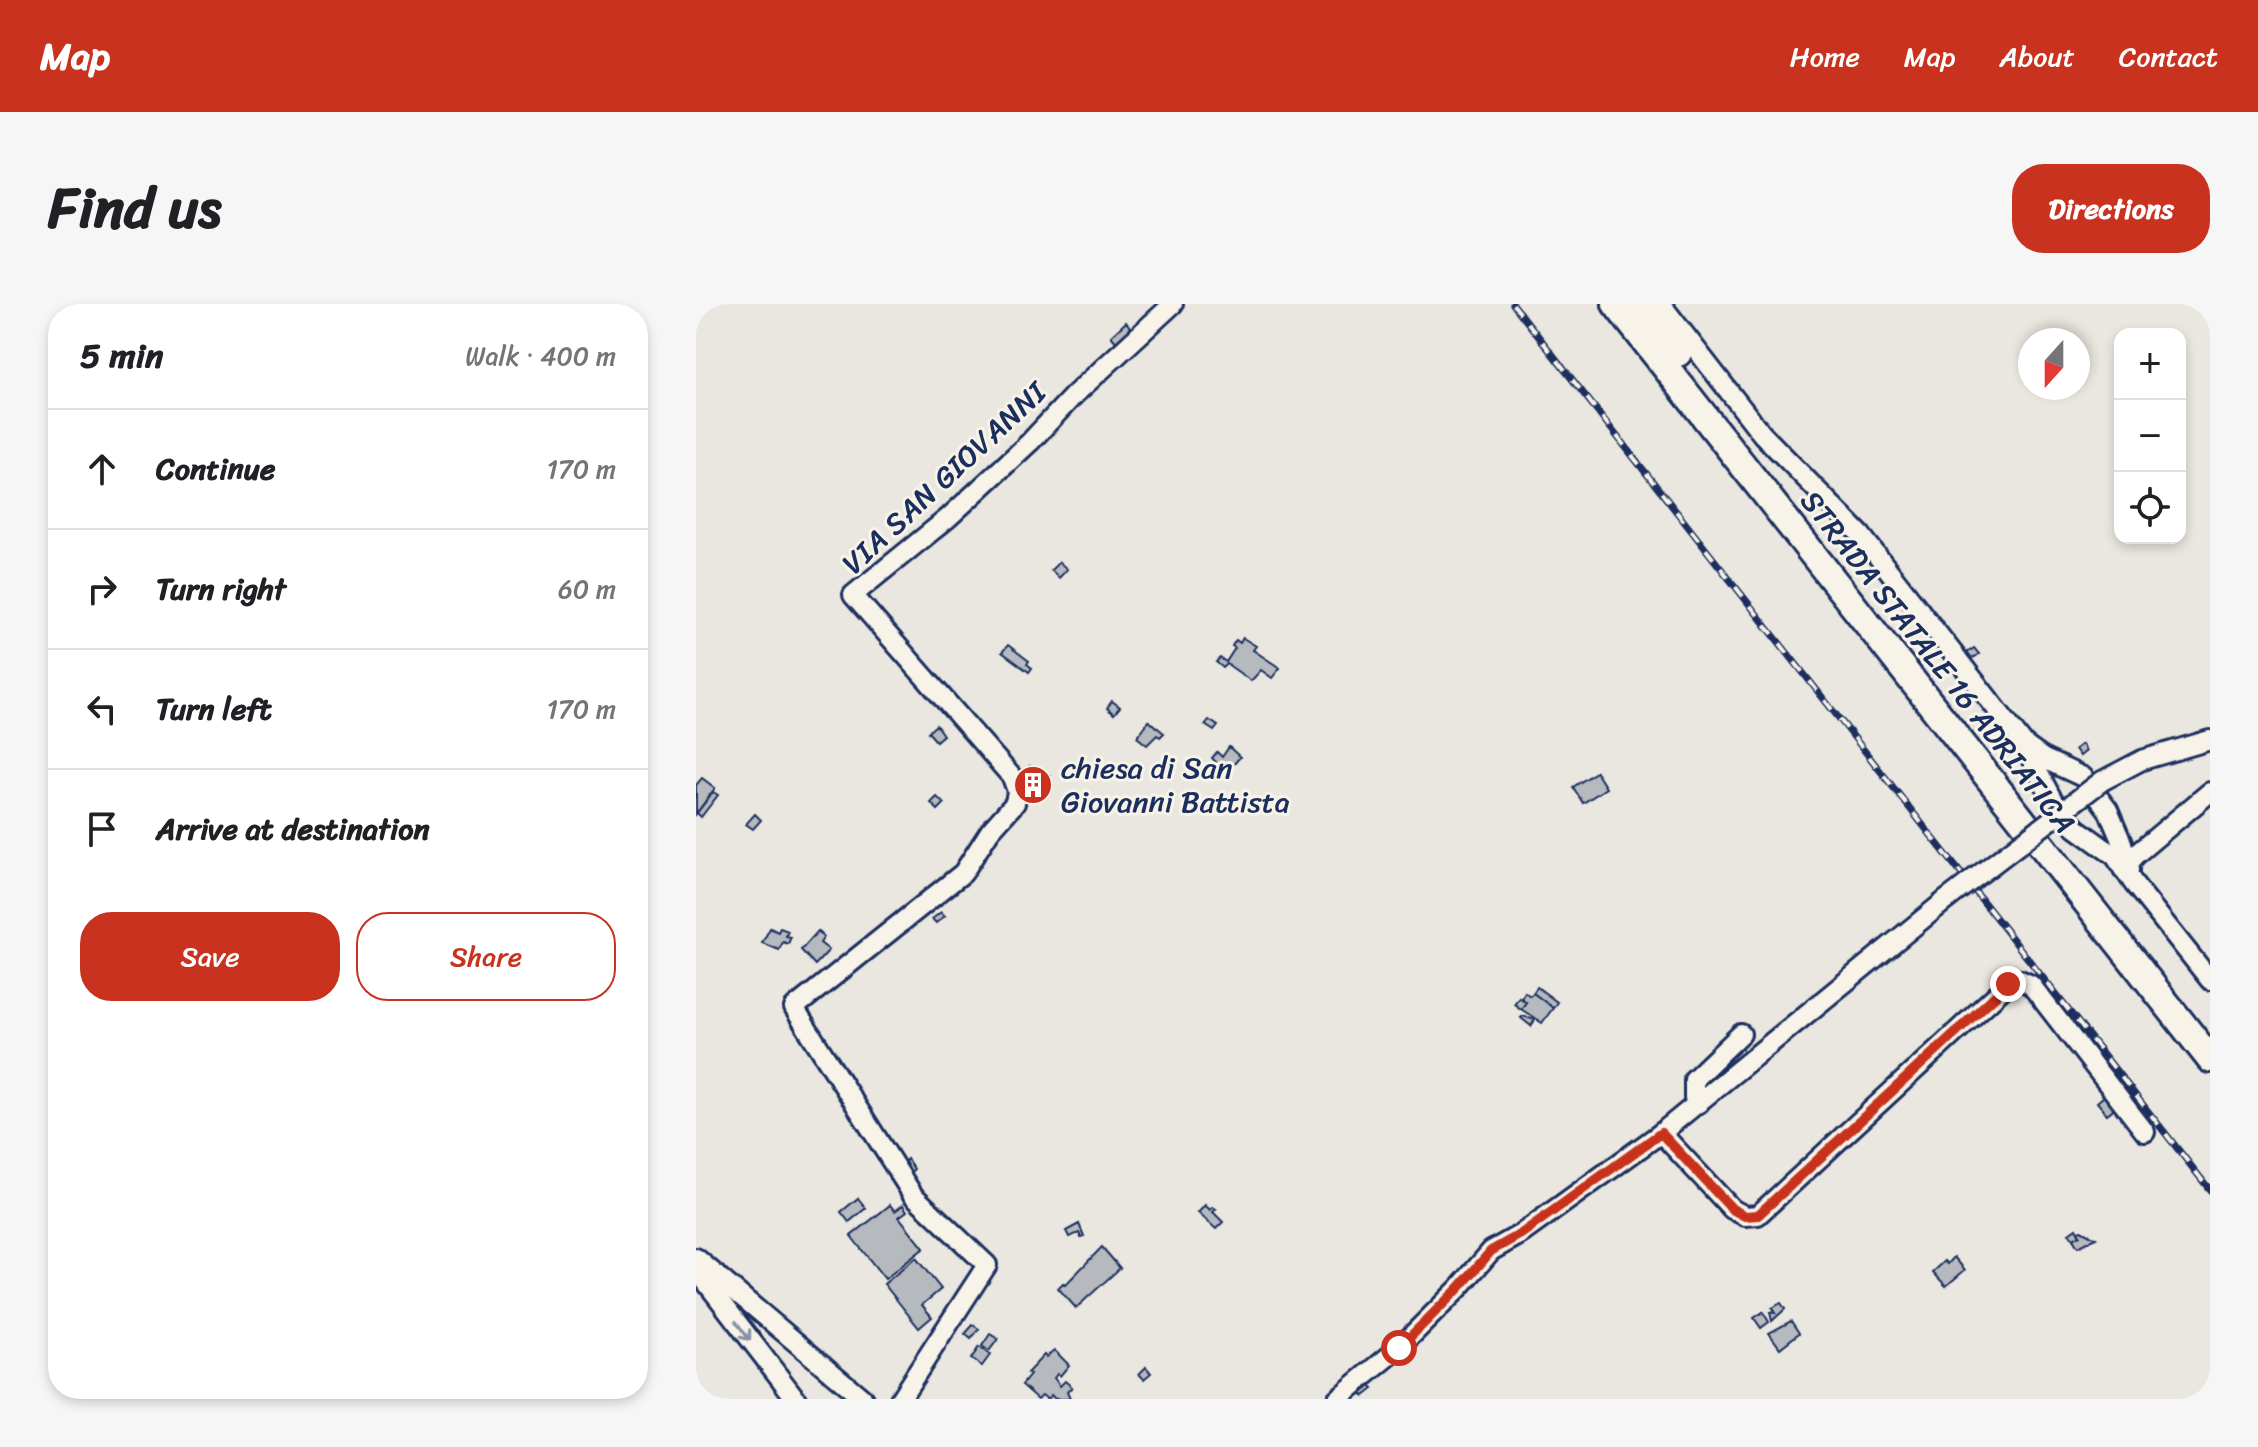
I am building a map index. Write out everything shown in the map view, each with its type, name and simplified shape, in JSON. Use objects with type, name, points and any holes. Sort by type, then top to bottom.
[{"type":"highway","name":"STRADA STATALE 16 ADRIATICA","points":[[1616,304],[2210,1059]]},
{"type":"highway","name":"STRADA STATALE 16 ADRIATICA","points":[[1639,304],[2210,1033]]},
{"type":"street","name":"VIA SAN GIOVANNI","points":[[900,1399],[987,1265],[913,1195],[794,1008],[963,873],[990,831],[1015,803],[1017,791],[1012,777],[853,595],[948,518],[1173,304]]},
{"type":"street","points":[[1661,304],[1762,434],[1861,535],[2023,743],[2052,799],[2076,828],[2115,856],[2210,980]]},
{"type":"street","points":[[1337,1399],[1399,1348],[1491,1251],[1521,1234],[1661,1133],[1946,900],[2102,781],[2142,760],[2210,740]]},
{"type":"street","points":[[2023,743],[2044,759],[2083,777],[2108,810],[2122,843],[2128,873]]},
{"type":"street","points":[[2128,873],[2135,855],[2210,792]]},
{"type":"street","points":[[1661,1133],[1732,1209],[1745,1216],[1758,1215],[2008,984],[2020,980],[2031,985],[2145,1132]]},
{"type":"street","points":[[1699,1103],[1694,1098],[1694,1079],[1741,1034]]},
{"type":"street","points":[[696,1258],[863,1399]]},
{"type":"street","points":[[696,1269],[796,1399]]},
{"type":"building","points":[[1126,322],[1133,331],[1119,345],[1111,336]]},
{"type":"building","points":[[1059,562],[1067,569],[1059,578],[1051,570]]},
{"type":"building","points":[[1243,638],[1256,646],[1253,650],[1280,668],[1272,678],[1261,670],[1251,681],[1227,664],[1223,668],[1216,662],[1220,658],[1226,662],[1235,648],[1232,646],[1236,640],[1240,643]]},
{"type":"building","points":[[1008,645],[1029,661],[1027,664],[1032,668],[1029,672],[1002,652]]},
{"type":"building","points":[[1974,648],[1979,654],[1972,659],[1967,653]]},
{"type":"building","points":[[1112,701],[1120,707],[1114,714],[1107,708]]},
{"type":"building","points":[[1209,720],[1218,726],[1214,731],[1205,725]]},
{"type":"building","points":[[1149,721],[1164,733],[1160,737],[1157,735],[1147,745],[1137,737]]},
{"type":"building","points":[[936,725],[943,735],[936,741],[928,732]]},
{"type":"building","points":[[2082,744],[2086,751],[2080,756],[2075,749]]},
{"type":"building","points":[[1229,747],[1240,757],[1226,773],[1212,758],[1217,752],[1222,757]]},
{"type":"building","name":"chiesa di San Giovanni Battista","points":[[1030,766],[1037,774],[1043,769],[1050,776],[1032,793],[1017,777]]},
{"type":"building","points":[[1596,772],[1606,788],[1583,803],[1573,787]]},
{"type":"building","points":[[702,778],[715,788],[696,814],[696,785]]},
{"type":"building","points":[[713,792],[718,795],[701,817],[697,813]]},
{"type":"building","points":[[937,797],[944,804],[938,810],[931,803]]},
{"type":"building","points":[[755,814],[761,820],[753,829],[746,824]]},
{"type":"building","points":[[941,912],[945,916],[936,923],[932,919]]},
{"type":"building","points":[[770,928],[778,932],[780,928],[788,931],[786,936],[791,937],[788,944],[783,942],[779,950],[762,943]]},
{"type":"building","points":[[818,931],[824,937],[820,943],[829,950],[815,965],[801,950]]},
{"type":"building","points":[[1537,987],[1557,1002],[1553,1008],[1533,993]]},
{"type":"building","points":[[1525,992],[1530,996],[1533,993],[1553,1008],[1542,1023],[1521,1009],[1526,1002],[1521,998]]},
{"type":"building","points":[[1519,997],[1526,1002],[1521,1009],[1514,1004]]},
{"type":"building","points":[[1521,1018],[1535,1020],[1531,1026]]},
{"type":"building","points":[[2104,1096],[2110,1103],[2116,1099],[2120,1104],[2107,1114],[2097,1102]]},
{"type":"building","points":[[907,1159],[914,1169],[907,1176],[900,1168]]},
{"type":"building","points":[[858,1198],[866,1208],[849,1222],[841,1212]]},
{"type":"building","points":[[890,1205],[895,1211],[903,1205],[907,1211],[899,1217],[924,1248],[885,1279],[851,1236]]},
{"type":"building","points":[[1205,1205],[1210,1210],[1213,1207],[1216,1209],[1213,1212],[1223,1222],[1216,1229],[1198,1213]]},
{"type":"building","points":[[1079,1224],[1084,1236],[1081,1237],[1079,1233],[1069,1237],[1066,1231]]},
{"type":"building","points":[[2076,1228],[2080,1235],[2073,1239],[2069,1233]]},
{"type":"building","points":[[2078,1231],[2096,1238],[2078,1247],[2073,1239],[2080,1235]]},
{"type":"building","points":[[1102,1247],[1120,1268],[1076,1308],[1058,1288],[1063,1283],[1065,1285]]},
{"type":"building","points":[[1954,1257],[1965,1270],[1946,1286],[1933,1272]]},
{"type":"building","points":[[916,1258],[941,1289],[922,1305],[932,1317],[919,1328],[884,1284]]},
{"type":"building","points":[[1781,1303],[1785,1309],[1772,1321],[1770,1312],[1775,1313],[1772,1308]]},
{"type":"building","points":[[1763,1312],[1769,1322],[1761,1328],[1754,1318]]},
{"type":"building","points":[[1791,1321],[1799,1333],[1780,1348],[1769,1333]]},
{"type":"building","points":[[973,1325],[979,1329],[971,1339],[965,1334]]},
{"type":"building","points":[[990,1334],[998,1339],[989,1351],[982,1346]]},
{"type":"building","points":[[979,1347],[990,1355],[982,1366],[971,1359]]},
{"type":"building","points":[[1054,1350],[1069,1365],[1060,1376],[1057,1374],[1054,1378],[1060,1386],[1065,1381],[1072,1387],[1067,1392],[1070,1399],[1055,1399],[1051,1395],[1047,1399],[1042,1395],[1038,1399],[1022,1385],[1030,1375],[1027,1373],[1044,1355],[1046,1357]]},
{"type":"building","points":[[1146,1367],[1151,1373],[1144,1379],[1139,1374]]},
{"type":"building","points":[[1369,1385],[1373,1389],[1364,1396],[1360,1393]]},
{"type":"railway","points":[[1513,304],[2210,1190]]},
{"type":"place","name":"chiesa di San Giovanni Battista","points":[[1033,785]]},
{"type":"route","points":[[1399,1348],[1491,1251],[1521,1234],[1661,1133],[1732,1209],[1745,1216],[1758,1215],[2008,984]]}]
